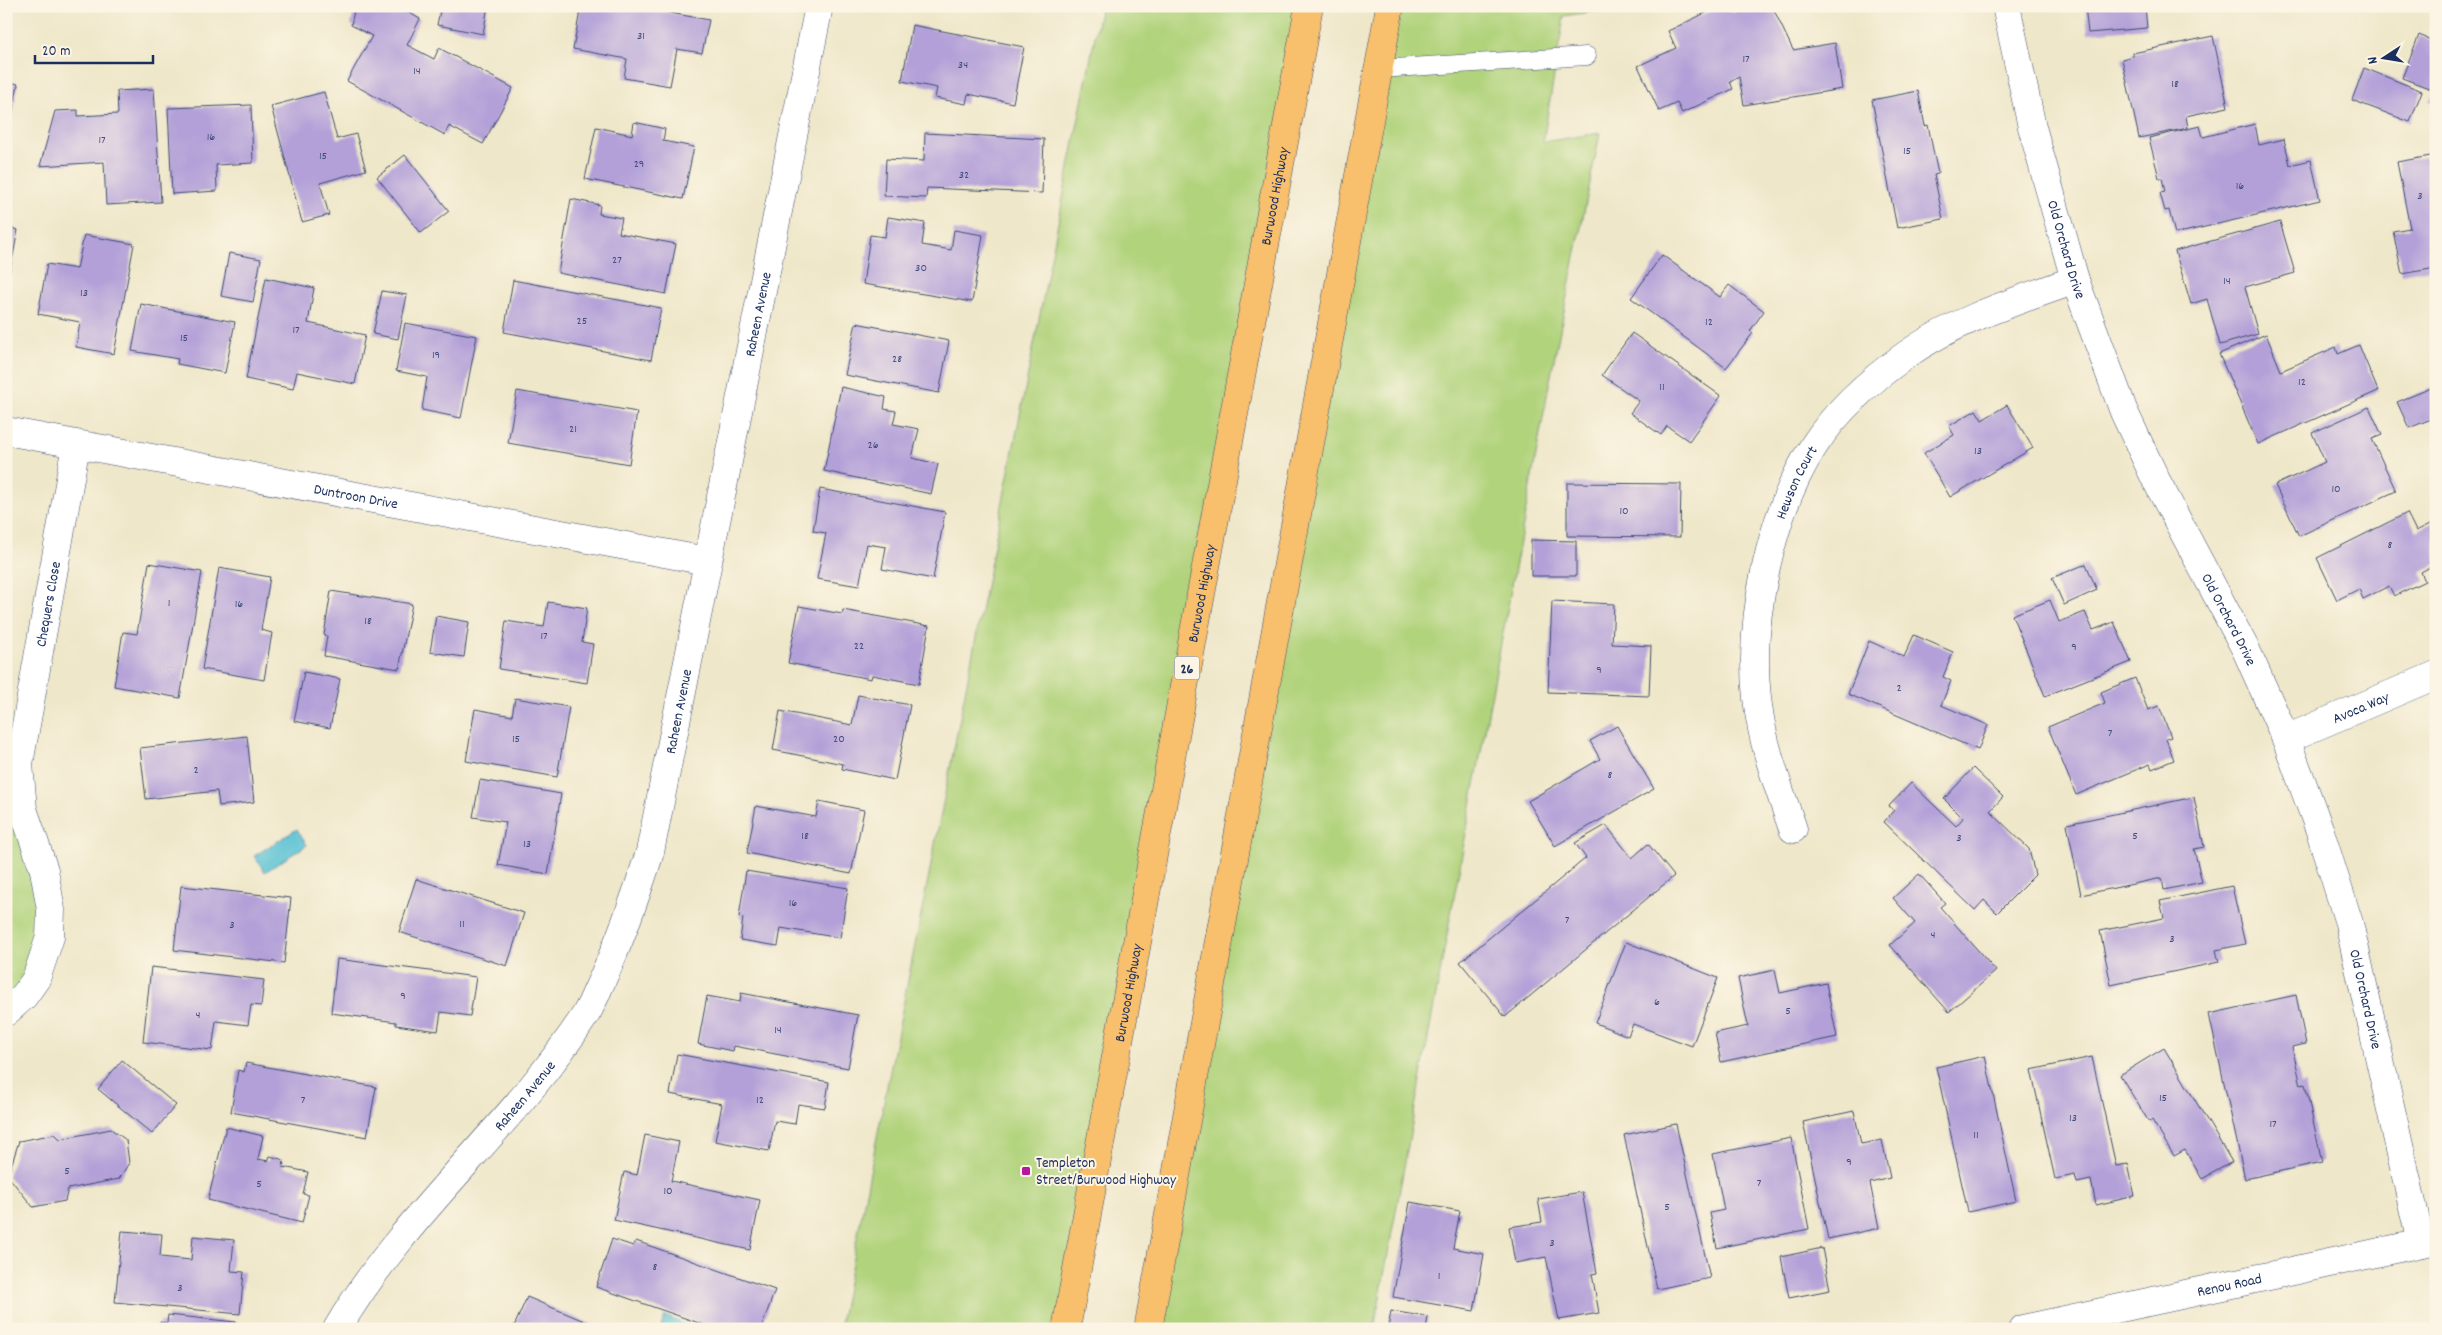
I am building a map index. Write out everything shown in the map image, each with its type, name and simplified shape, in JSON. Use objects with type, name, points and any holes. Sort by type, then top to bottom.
[{"type":"highway","name":"Burwood Highway","points":[[1066,1329],[1308,6]]},
{"type":"highway","points":[[1148,1329],[1390,6]]},
{"type":"street","name":"Raheen Avenue","points":[[337,1329],[370,1277],[418,1217],[545,1073],[587,1012],[616,949],[650,852],[819,6]]},
{"type":"street","name":"Old Orchard Drive","points":[[2006,6],[2032,127],[2075,280],[2128,420],[2156,480],[2246,650],[2286,739],[2320,831],[2349,924],[2428,1242]]},
{"type":"street","name":"Hewson Court","points":[[1793,829],[1767,756],[1757,697],[1756,648],[1766,569],[1774,536],[1794,481],[1815,444],[1842,409],[1907,355],[1943,332],[1994,308],[2075,280]]},
{"type":"street","name":"Duntroon Drive","points":[[6,432],[707,561]]},
{"type":"street","name":"Chequers Close","points":[[6,1012],[24,996],[36,979],[50,937],[51,910],[44,870],[23,809],[19,764],[76,445]]},
{"type":"street","name":"Avoca Way","points":[[2286,739],[2436,675]]},
{"type":"street","name":"Chequers Close","points":[[6,790],[19,764]]},
{"type":"street","name":"Renou Road","points":[[2023,1329],[2428,1242]]},
{"type":"lane","points":[[1378,69],[1587,56]]},
{"type":"green space","points":[[1101,6],[1299,6],[1065,1329],[839,1329]]},
{"type":"green space","points":[[1390,6],[1611,6],[1610,9],[1564,16],[1543,142],[1600,133],[1549,385],[1374,1329],[1148,1329]]},
{"type":"green space","points":[[18,765],[50,937],[6,1012],[6,788]]},
{"type":"water","points":[[297,829],[307,845],[265,872],[254,856]]},
{"type":"water","points":[[665,1316],[696,1329],[660,1329]]},
{"type":"building","points":[[355,6],[397,6],[420,19],[407,45],[434,59],[439,48],[513,88],[483,144],[449,126],[445,135],[347,81],[372,36],[351,25]]},
{"type":"building","points":[[441,6],[488,6],[483,34],[437,25]]},
{"type":"building","points":[[581,6],[632,6],[709,20],[702,53],[677,49],[670,86],[624,78],[627,59],[573,49]]},
{"type":"building","points":[[1720,6],[1730,6],[1733,12],[1745,6],[1772,6],[1793,50],[1835,43],[1842,89],[1744,105],[1739,77],[1730,82],[1733,89],[1682,113],[1677,103],[1659,111],[1638,66],[1676,48],[1668,31]]},
{"type":"building","points":[[2085,6],[2145,6],[2147,28],[2088,33]]},
{"type":"building","points":[[912,25],[1024,47],[1013,103],[968,94],[966,104],[935,98],[937,88],[902,81]]},
{"type":"building","points":[[2419,35],[2436,42],[2436,103],[2430,101],[2434,90],[2402,78]]},
{"type":"building","points":[[2213,36],[2228,107],[2186,116],[2188,128],[2139,138],[2122,59],[2133,56],[2133,53]]},
{"type":"building","points":[[2364,68],[2422,91],[2410,122],[2352,100]]},
{"type":"building","points":[[6,81],[18,84],[9,132],[6,131]]},
{"type":"building","points":[[154,89],[161,202],[106,205],[104,162],[40,166],[55,111],[78,110],[78,116],[118,114],[117,91]]},
{"type":"building","points":[[1918,91],[1925,126],[1928,125],[1938,174],[1934,175],[1943,219],[1897,228],[1872,100]]},
{"type":"building","points":[[324,92],[337,139],[356,134],[366,170],[320,183],[329,215],[302,222],[271,106]]},
{"type":"building","points":[[251,105],[253,163],[216,165],[217,191],[172,194],[168,108]]},
{"type":"building","points":[[634,122],[665,129],[663,141],[694,147],[683,199],[585,179],[596,127],[632,135]]},
{"type":"building","points":[[2255,124],[2259,145],[2284,139],[2290,165],[2311,160],[2320,200],[2175,234],[2169,210],[2165,211],[2160,193],[2165,192],[2162,178],[2159,178],[2149,138],[2200,126],[2203,137]]},
{"type":"building","points":[[925,133],[1044,139],[1042,193],[927,188],[926,198],[884,196],[886,159],[924,161]]},
{"type":"building","points":[[405,155],[449,211],[421,233],[377,177]]},
{"type":"building","points":[[2436,155],[2436,268],[2402,274],[2393,231],[2410,228],[2397,162]]},
{"type":"building","points":[[571,199],[600,205],[599,214],[622,218],[619,233],[676,244],[666,294],[558,273]]},
{"type":"building","points":[[888,217],[925,223],[922,245],[951,250],[954,230],[983,235],[972,302],[863,284],[870,235],[885,237]]},
{"type":"building","points":[[2280,222],[2295,273],[2245,287],[2258,334],[2220,345],[2207,299],[2191,304],[2175,251]]},
{"type":"building","points":[[6,227],[18,230],[7,286],[6,286]]},
{"type":"building","points":[[84,235],[134,244],[114,354],[76,347],[80,322],[38,314],[47,264],[77,269]]},
{"type":"building","points":[[229,253],[261,259],[253,302],[221,296]]},
{"type":"building","points":[[1662,255],[1720,297],[1729,285],[1764,311],[1750,331],[1753,333],[1726,368],[1631,298]]},
{"type":"building","points":[[266,278],[314,288],[308,323],[365,335],[355,384],[297,372],[293,389],[246,379]]},
{"type":"building","points":[[513,280],[661,308],[651,360],[504,332]]},
{"type":"building","points":[[382,291],[407,295],[398,339],[373,334]]},
{"type":"building","points":[[141,304],[235,322],[225,373],[177,364],[178,359],[132,351]]},
{"type":"building","points":[[405,323],[477,336],[461,418],[422,410],[427,377],[396,371]]},
{"type":"building","points":[[856,323],[949,341],[939,393],[845,375]]},
{"type":"building","points":[[1632,333],[1721,396],[1689,441],[1667,426],[1661,435],[1630,413],[1639,401],[1602,375]]},
{"type":"building","points":[[2266,334],[2281,371],[2336,347],[2338,354],[2359,345],[2378,391],[2258,444],[2219,354]]},
{"type":"building","points":[[841,387],[886,397],[884,409],[896,411],[893,424],[919,429],[912,458],[938,464],[931,494],[824,471]]},
{"type":"building","points":[[2431,388],[2436,399],[2436,417],[2409,428],[2397,402]]},
{"type":"building","points":[[517,391],[637,412],[629,464],[508,443]]},
{"type":"building","points":[[2007,405],[2033,448],[1950,497],[1924,453],[1954,435],[1949,426],[1976,410],[1982,420]]},
{"type":"building","points":[[2369,407],[2382,435],[2372,439],[2396,491],[2299,536],[2275,485],[2325,462],[2312,433]]},
{"type":"building","points":[[1567,483],[1681,484],[1680,537],[1567,536]]},
{"type":"building","points":[[820,489],[945,512],[933,579],[882,569],[886,547],[867,544],[859,586],[817,579],[826,533],[813,531]]},
{"type":"building","points":[[2407,513],[2416,531],[2436,521],[2436,564],[2421,572],[2425,581],[2394,596],[2389,586],[2363,599],[2359,589],[2337,600],[2317,558]]},
{"type":"building","points":[[1531,540],[1576,541],[1576,576],[1531,576]]},
{"type":"building","points":[[149,563],[202,572],[180,698],[114,686],[123,632],[137,634]]},
{"type":"building","points":[[2086,564],[2097,590],[2064,605],[2052,578]]},
{"type":"building","points":[[219,568],[270,577],[261,630],[272,633],[264,680],[202,669]]},
{"type":"building","points":[[331,591],[412,604],[399,669],[324,656],[327,636],[324,635]]},
{"type":"building","points":[[2050,600],[2059,622],[2085,612],[2093,630],[2114,622],[2131,662],[2045,696],[2012,615]]},
{"type":"building","points":[[1552,601],[1614,604],[1612,644],[1651,646],[1649,696],[1548,692]]},
{"type":"building","points":[[548,602],[587,608],[582,642],[593,644],[587,683],[499,669],[506,621],[544,627]]},
{"type":"building","points":[[799,606],[842,614],[843,610],[929,626],[919,684],[872,675],[871,679],[788,663]]},
{"type":"building","points":[[436,616],[469,622],[464,657],[430,652]]},
{"type":"building","points":[[1914,635],[1953,652],[1943,677],[1951,681],[1941,705],[1988,725],[1978,750],[1848,694],[1869,641],[1904,657]]},
{"type":"building","points":[[304,672],[340,679],[330,728],[294,721]]},
{"type":"building","points":[[2135,678],[2148,710],[2159,706],[2171,737],[2166,739],[2174,760],[2152,769],[2150,764],[2076,795],[2048,727],[2105,703],[2101,692]]},
{"type":"building","points":[[858,695],[910,705],[895,780],[842,769],[843,764],[773,750],[780,711],[852,725]]},
{"type":"building","points":[[515,698],[569,707],[557,777],[466,761],[475,709],[512,716]]},
{"type":"building","points":[[1617,726],[1654,789],[1555,846],[1528,801],[1600,759],[1590,741]]},
{"type":"building","points":[[247,736],[254,802],[219,806],[217,791],[146,799],[140,748]]},
{"type":"building","points":[[1973,768],[2003,797],[1990,811],[2029,849],[2035,875],[1997,913],[1984,900],[1975,910],[1884,822],[1894,810],[1889,806],[1911,783],[1956,826],[1963,818],[1944,799]]},
{"type":"building","points":[[480,780],[561,794],[548,874],[498,865],[506,822],[473,817]]},
{"type":"building","points":[[2194,797],[2204,847],[2194,849],[2202,882],[2164,890],[2162,878],[2081,895],[2067,824]]},
{"type":"building","points":[[819,801],[864,810],[851,874],[747,853],[756,806],[816,817]]},
{"type":"building","points":[[1606,825],[1632,858],[1648,844],[1674,876],[1505,1017],[1460,962],[1586,858],[1575,843]]},
{"type":"building","points":[[746,871],[848,888],[840,938],[781,928],[778,946],[740,940],[743,918],[739,917]]},
{"type":"building","points":[[1919,874],[1945,903],[1940,907],[1996,971],[1949,1012],[1890,945],[1915,923],[1893,898]]},
{"type":"building","points":[[416,879],[524,913],[507,966],[399,932]]},
{"type":"building","points":[[181,886],[291,898],[284,963],[174,950]]},
{"type":"building","points":[[2232,886],[2245,944],[2216,950],[2219,962],[2111,985],[2100,931],[2164,918],[2160,901]]},
{"type":"building","points":[[1626,942],[1718,978],[1692,1046],[1633,1024],[1628,1036],[1595,1023]]},
{"type":"building","points":[[337,959],[476,977],[470,1016],[441,1012],[438,1031],[396,1025],[396,1022],[331,1013]]},
{"type":"building","points":[[151,967],[264,980],[261,1006],[251,1005],[248,1025],[216,1021],[212,1050],[143,1042]]},
{"type":"building","points":[[1775,970],[1780,993],[1826,983],[1837,1037],[1721,1062],[1715,1033],[1748,1026],[1738,978]]},
{"type":"building","points":[[741,993],[858,1015],[848,1068],[734,1046],[733,1051],[698,1044],[707,996],[740,1002]]},
{"type":"building","points":[[2296,995],[2306,1044],[2292,1047],[2301,1085],[2305,1084],[2322,1162],[2245,1179],[2209,1014]]},
{"type":"building","points":[[2164,1048],[2232,1162],[2202,1179],[2185,1150],[2174,1156],[2152,1120],[2149,1122],[2120,1075]]},
{"type":"building","points":[[677,1054],[829,1082],[825,1108],[798,1104],[795,1124],[775,1121],[769,1151],[715,1141],[722,1104],[670,1094]]},
{"type":"building","points":[[1985,1056],[2016,1201],[1968,1212],[1936,1067]]},
{"type":"building","points":[[2092,1057],[2116,1166],[2128,1164],[2135,1196],[2096,1205],[2091,1180],[2077,1183],[2075,1175],[2055,1179],[2031,1070]]},
{"type":"building","points":[[122,1060],[176,1105],[152,1134],[98,1089]]},
{"type":"building","points":[[246,1063],[376,1087],[367,1137],[231,1112],[238,1070],[244,1072]]},
{"type":"building","points":[[1854,1111],[1861,1144],[1882,1140],[1890,1178],[1870,1183],[1879,1228],[1828,1239],[1803,1122]]},
{"type":"building","points":[[1676,1124],[1710,1278],[1657,1289],[1624,1135]]},
{"type":"building","points":[[226,1127],[263,1136],[258,1159],[268,1161],[270,1156],[284,1160],[283,1167],[308,1172],[303,1194],[309,1195],[302,1223],[208,1200]]},
{"type":"building","points":[[111,1129],[126,1140],[129,1163],[119,1179],[68,1189],[65,1201],[33,1207],[8,1176],[19,1141],[55,1134],[60,1139]]},
{"type":"building","points":[[645,1135],[679,1142],[671,1181],[760,1200],[750,1250],[614,1220],[624,1172],[637,1175]]},
{"type":"building","points":[[1791,1138],[1809,1229],[1717,1248],[1710,1213],[1724,1210],[1713,1154]]},
{"type":"building","points":[[1582,1192],[1597,1273],[1592,1274],[1599,1313],[1559,1320],[1546,1257],[1515,1263],[1509,1227],[1542,1222],[1538,1199]]},
{"type":"building","points":[[1410,1202],[1460,1211],[1453,1248],[1484,1254],[1474,1311],[1393,1297]]},
{"type":"building","points":[[122,1231],[162,1234],[160,1257],[191,1260],[193,1236],[234,1240],[231,1271],[244,1272],[240,1314],[115,1302]]},
{"type":"building","points":[[612,1239],[633,1246],[636,1241],[775,1290],[761,1329],[716,1329],[596,1287]]},
{"type":"building","points":[[1822,1248],[1830,1290],[1789,1298],[1781,1257]]},
{"type":"building","points":[[527,1297],[603,1329],[513,1329]]},
{"type":"building","points":[[1391,1311],[1428,1317],[1426,1329],[1388,1329]]},
{"type":"building","points":[[168,1315],[236,1322],[235,1329],[159,1329],[160,1322],[167,1323]]},
{"type":"place","name":"Templeton Street/Burwood Highway","points":[[1026,1171]]}]
